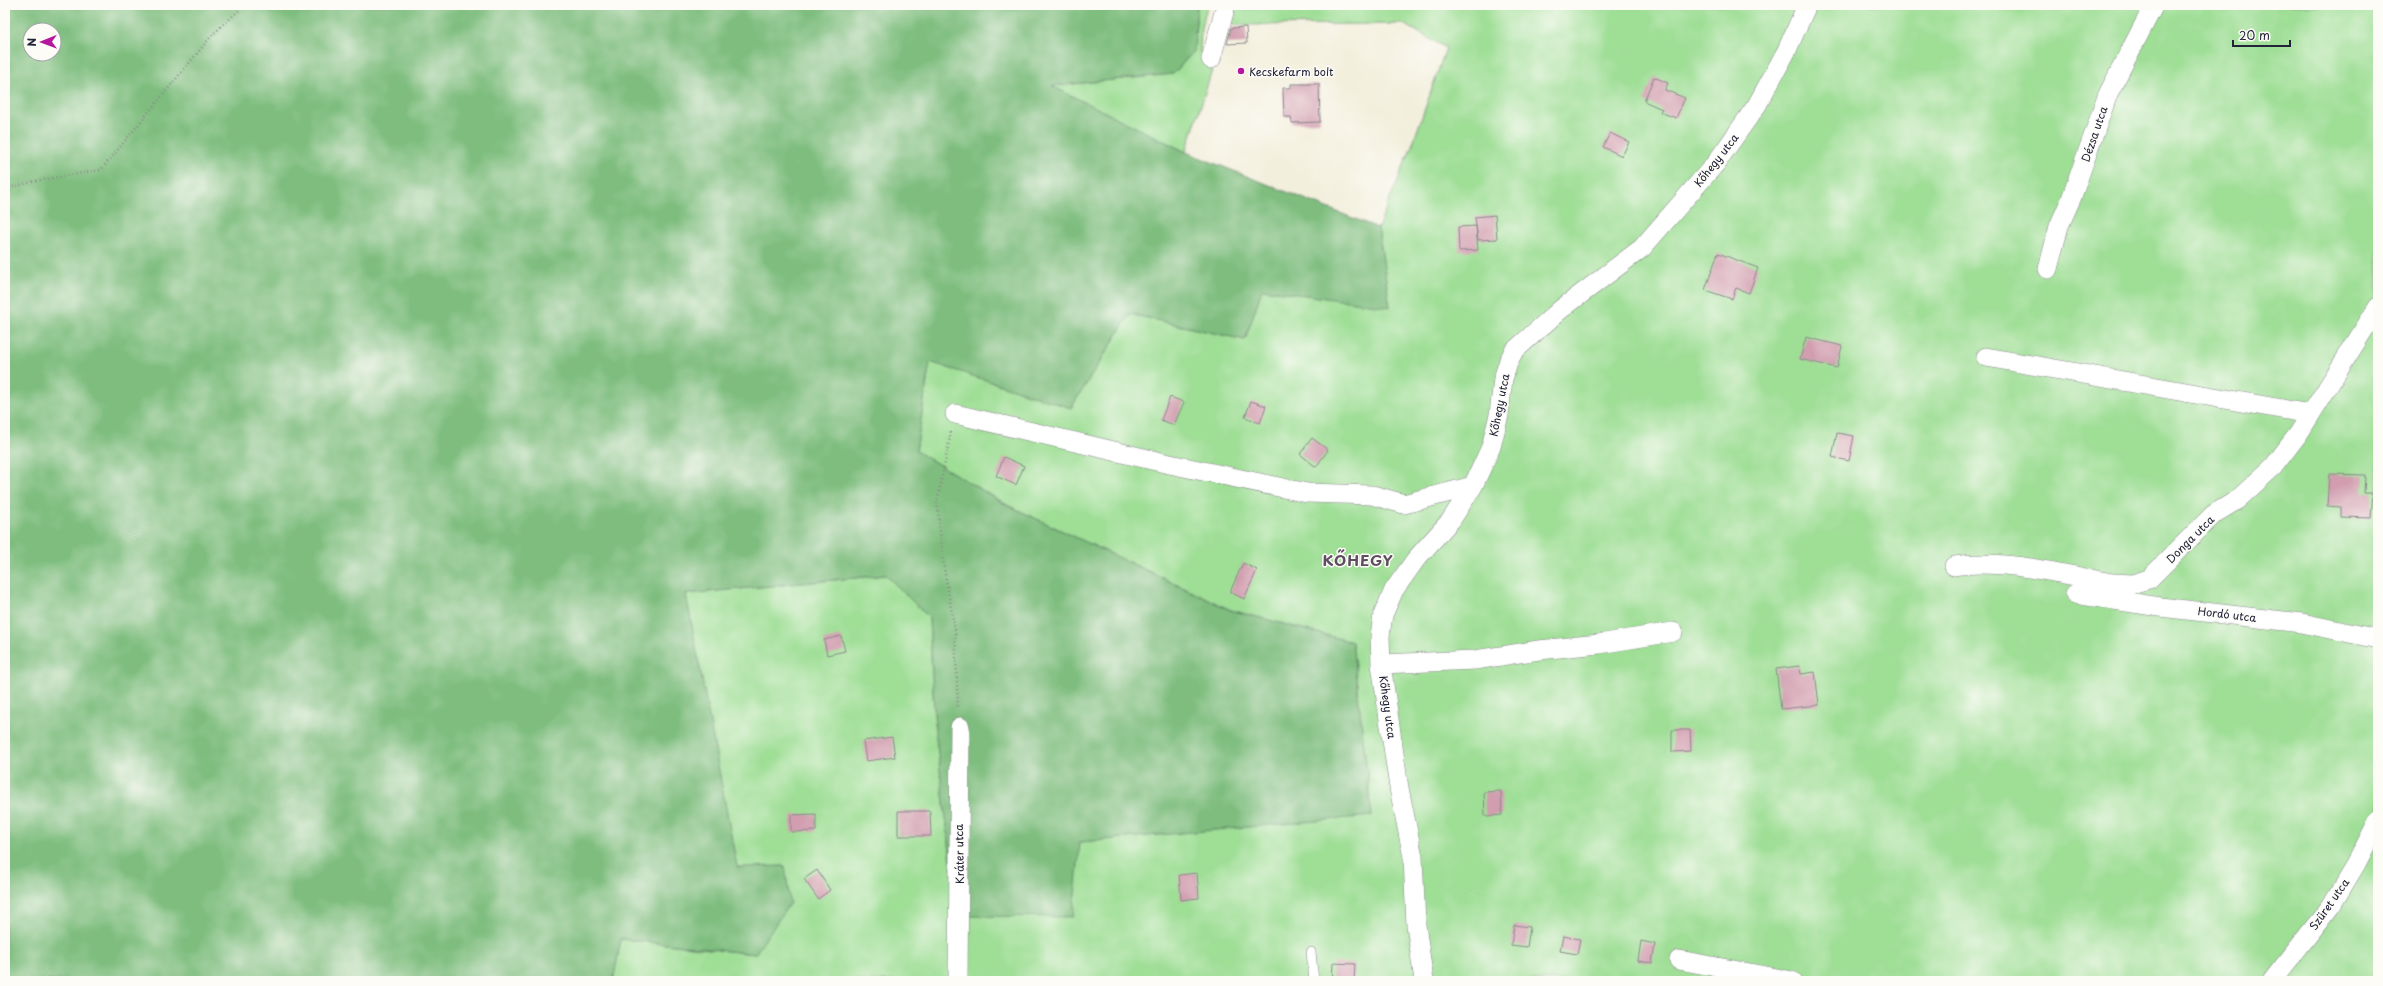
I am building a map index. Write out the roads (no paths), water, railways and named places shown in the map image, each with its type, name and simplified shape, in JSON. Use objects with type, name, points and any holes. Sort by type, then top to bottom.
[{"type":"street","points":[[1211,59],[1226,5]]},
{"type":"street","name":"Kőhegy utca","points":[[1424,981],[1416,925],[1413,857],[1399,788],[1381,664],[1380,636],[1383,615],[1394,590],[1416,559],[1451,520],[1473,486],[1491,446],[1499,415],[1508,360],[1514,351],[1560,310],[1642,248],[1716,163],[1757,105],[1787,50],[1807,5]]},
{"type":"street","name":"Dézsa utca","points":[[2048,269],[2059,226],[2072,199],[2108,94],[2154,5]]},
{"type":"street","name":"Donga utca","points":[[1954,566],[1968,563],[1997,565],[2112,591],[2149,579],[2214,514],[2237,500],[2272,468],[2310,414],[2378,307]]},
{"type":"street","points":[[1986,357],[2310,414]]},
{"type":"street","points":[[955,414],[1165,463],[1307,493],[1372,495],[1404,504],[1473,486]]},
{"type":"street","name":"Hordó utca","points":[[2076,594],[2112,591],[2160,607],[2302,623],[2378,639]]},
{"type":"street","points":[[1381,664],[1475,660],[1539,650],[1599,644],[1673,632]]},
{"type":"street","name":"Kráter utca","points":[[958,981],[960,727]]},
{"type":"street","name":"Szüret utca","points":[[2272,981],[2331,906],[2356,864],[2378,821]]},
{"type":"street","points":[[1679,960],[1792,981]]},
{"type":"lane","points":[[1311,952],[1314,981]]},
{"type":"place","name":"Kecskefarm bolt","points":[[1241,71]]},
{"type":"district","name":"KŐHEGY","points":[[1358,559]]}]
